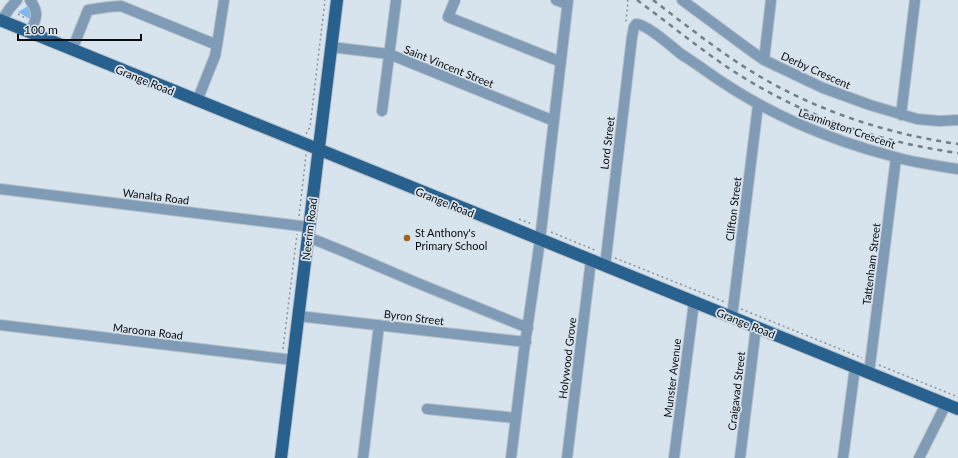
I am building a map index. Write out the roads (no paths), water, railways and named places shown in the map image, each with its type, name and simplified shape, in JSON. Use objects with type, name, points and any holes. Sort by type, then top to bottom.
[{"type":"main road","name":"Neerim Road","points":[[281,458],[287,359],[298,316],[305,230],[320,138],[337,0]]},
{"type":"main road","name":"Grange Road","points":[[1,20],[32,27],[72,50],[318,150],[541,234],[591,260],[605,260],[694,302],[733,312],[756,327],[855,367],[870,367],[958,409]]},
{"type":"street","points":[[1,20],[17,0]]},
{"type":"street","points":[[30,0],[36,11],[32,27]]},
{"type":"street","points":[[197,101],[217,45],[224,0]]},
{"type":"street","points":[[455,0],[448,16],[561,62]]},
{"type":"street","points":[[511,458],[541,234],[567,2],[556,0]]},
{"type":"street","name":"Derby Crescent","points":[[682,0],[764,60],[823,88],[901,115],[939,121],[958,120]]},
{"type":"street","points":[[764,60],[771,0]]},
{"type":"street","points":[[901,115],[915,0]]},
{"type":"street","points":[[382,111],[396,1]]},
{"type":"street","points":[[72,50],[88,10],[116,6],[121,6],[217,45]]},
{"type":"street","name":"Leamington Crescent","points":[[636,24],[640,24],[649,30],[717,79],[788,120],[827,136],[896,158],[958,169]]},
{"type":"street","name":"Lord Street","points":[[605,260],[632,37],[636,24]]},
{"type":"street","name":"Saint Vincent Street","points":[[331,47],[389,54],[554,121]]},
{"type":"street","name":"Clifton Street","points":[[733,312],[758,104]]},
{"type":"street","name":"Tattenham Street","points":[[870,367],[896,158]]},
{"type":"street","name":"Wanalta Road","points":[[0,189],[305,230],[345,252],[528,328]]},
{"type":"street","name":"Holywood Grove","points":[[567,458],[591,260]]},
{"type":"street","name":"Munster Avenue","points":[[674,458],[694,302]]},
{"type":"street","name":"Byron Street","points":[[298,316],[526,342]]},
{"type":"street","name":"Maroona Road","points":[[0,325],[287,359]]},
{"type":"street","points":[[363,458],[379,326]]},
{"type":"street","name":"Craigavad Street","points":[[740,458],[756,327]]},
{"type":"street","points":[[843,458],[855,367]]},
{"type":"street","points":[[919,458],[946,404]]},
{"type":"street","points":[[427,408],[516,418]]},
{"type":"railway","points":[[637,0],[727,67],[781,99],[809,112],[866,133],[927,148],[958,153]]},
{"type":"railway","points":[[653,0],[705,40],[759,76],[782,89],[830,111],[880,128],[932,140],[958,144]]},
{"type":"place","name":"St Anthony's Primary School","points":[[407,238]]}]
